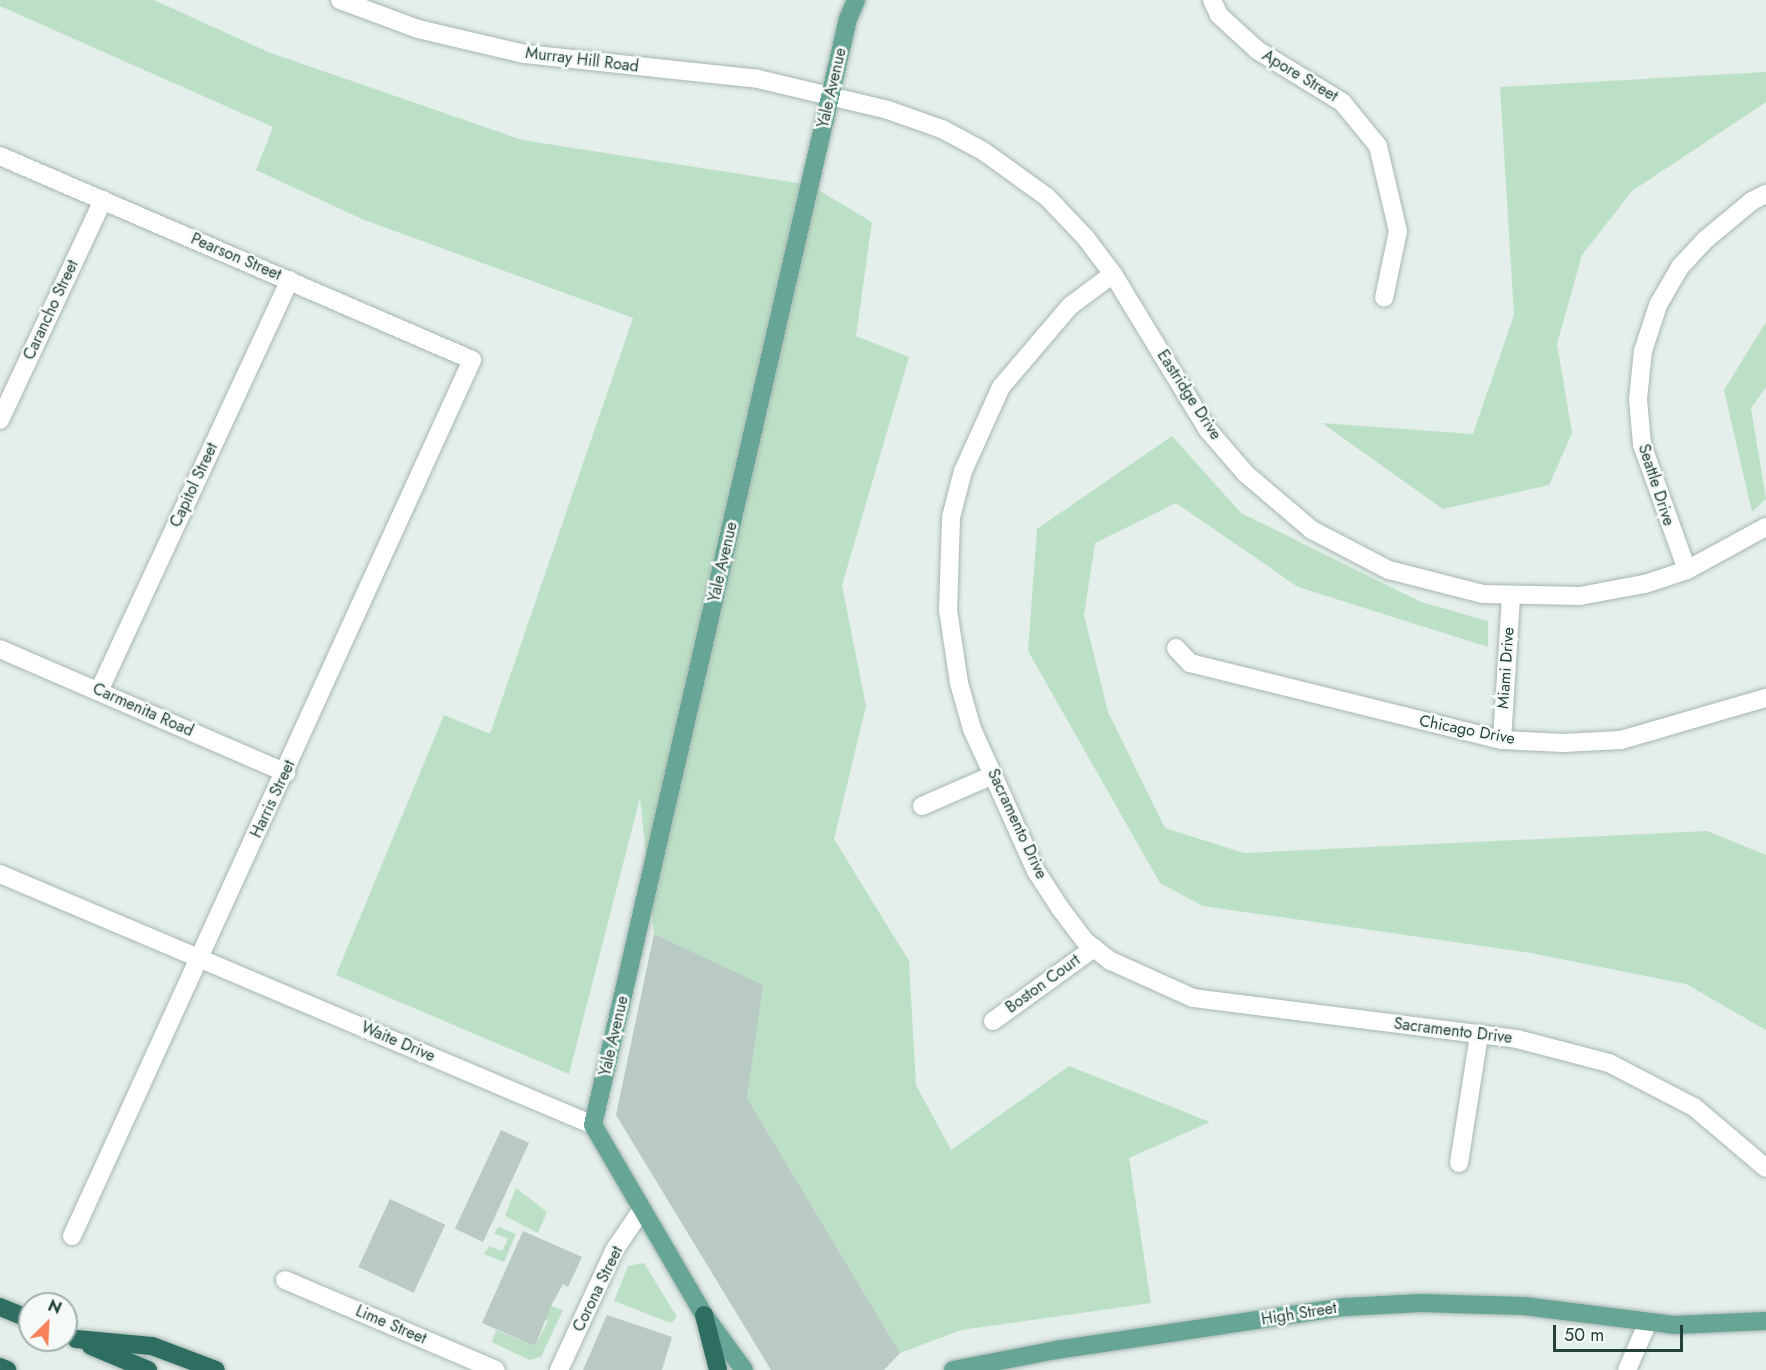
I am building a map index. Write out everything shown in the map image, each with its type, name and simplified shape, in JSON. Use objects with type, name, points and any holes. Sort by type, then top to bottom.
[{"type":"highway","points":[[0,1306],[18,1314]]},
{"type":"highway","points":[[704,1315],[718,1370]]},
{"type":"highway","points":[[78,1338],[152,1346],[216,1370]]},
{"type":"highway","points":[[78,1340],[148,1370]]},
{"type":"highway","points":[[0,1367],[6,1370]]},
{"type":"main road","name":"Yale Avenue","points":[[593,1125],[830,98],[856,0]]},
{"type":"main road","points":[[593,1125],[641,1211],[704,1315],[744,1370]]},
{"type":"main road","name":"High Street","points":[[954,1370],[1023,1356],[1345,1307],[1421,1303],[1524,1306],[1674,1325],[1766,1321]]},
{"type":"main road","points":[[704,1315],[726,1370]]},
{"type":"street","name":"Murray Hill Road","points":[[340,0],[418,29],[525,54],[758,79],[830,98]]},
{"type":"street","name":"Apore Street","points":[[1212,0],[1220,15],[1257,50],[1342,102],[1378,146],[1398,231],[1384,298]]},
{"type":"street","name":"Eastridge Drive","points":[[830,98],[888,110],[942,129],[983,151],[1047,197],[1113,274],[1209,430],[1246,474],[1289,513],[1337,546],[1389,570],[1459,590],[1511,597],[1580,596],[1645,584],[1687,570],[1766,527]]},
{"type":"street","name":"Pearson Street","points":[[0,156],[472,360]]},
{"type":"street","name":"Seattle Drive","points":[[1687,570],[1642,444],[1638,399],[1643,351],[1658,305],[1680,267],[1705,240],[1752,201],[1766,194]]},
{"type":"street","name":"Carancho Street","points":[[0,420],[103,200]]},
{"type":"street","name":"Sacramento Drive","points":[[1113,274],[1070,306],[1001,387],[963,471],[951,517],[949,639],[972,729],[1036,871],[1060,908],[1094,948],[1130,972],[1192,998],[1549,1045],[1639,1076],[1694,1107],[1766,1168]]},
{"type":"street","name":"Capitol Street","points":[[99,691],[290,280]]},
{"type":"street","name":"Harris Street","points":[[72,1236],[198,958],[286,773],[472,360]]},
{"type":"street","name":"Miami Drive","points":[[1502,740],[1511,597]]},
{"type":"street","name":"Chicago Drive","points":[[1176,648],[1190,663],[1502,740],[1563,743],[1621,740],[1766,698]]},
{"type":"street","name":"Carmenita Road","points":[[0,649],[286,773]]},
{"type":"street","points":[[922,806],[993,775]]},
{"type":"street","name":"Waite Drive","points":[[0,874],[593,1125]]},
{"type":"street","name":"Boston Court","points":[[993,1021],[1094,948]]},
{"type":"street","points":[[1459,1163],[1479,1035]]},
{"type":"street","name":"Corona Street","points":[[559,1370],[615,1249],[641,1211]]},
{"type":"street","name":"Lime Street","points":[[285,1281],[496,1370]]},
{"type":"street","points":[[1627,1370],[1648,1322]]},
{"type":"green space","points":[[0,0],[154,0],[268,52],[522,140],[810,185],[872,222],[856,336],[909,357],[842,585],[866,706],[834,839],[909,961],[916,1085],[951,1150],[1069,1066],[1210,1122],[1129,1158],[1151,1303],[961,1330],[900,1353],[747,1098],[762,985],[654,934],[640,798],[569,1074],[336,975],[444,715],[490,734],[633,318],[362,219],[256,170],[273,127],[0,6]]},
{"type":"green space","points":[[1766,72],[1766,102],[1632,191],[1582,255],[1557,344],[1572,433],[1549,485],[1443,509],[1322,423],[1473,434],[1514,315],[1500,87]]},
{"type":"green space","points":[[1766,322],[1766,387],[1751,408],[1766,499],[1752,512],[1724,390]]},
{"type":"green space","points":[[1172,436],[1241,513],[1421,602],[1488,621],[1488,647],[1298,587],[1176,503],[1095,543],[1084,615],[1108,712],[1165,828],[1244,853],[1707,831],[1766,855],[1766,1030],[1686,984],[1531,953],[1203,906],[1160,883],[1028,651],[1037,529]]},
{"type":"green space","points":[[516,1188],[547,1212],[538,1233],[505,1216]]},
{"type":"green space","points":[[499,1227],[516,1234],[504,1262],[484,1254],[489,1246],[502,1251],[508,1239],[494,1233]]},
{"type":"green space","points":[[644,1263],[677,1317],[671,1323],[614,1301],[628,1266]]},
{"type":"green space","points":[[528,1298],[563,1310],[541,1357],[529,1360],[492,1342],[496,1330],[535,1346],[548,1321],[504,1299]]},
{"type":"building","points":[[654,934],[763,985],[747,1098],[900,1353],[884,1370],[771,1370],[616,1115]]},
{"type":"building","points":[[501,1130],[529,1143],[483,1242],[455,1229]]},
{"type":"building","points":[[390,1199],[445,1225],[414,1293],[358,1267]]},
{"type":"building","points":[[523,1231],[582,1257],[568,1287],[563,1284],[551,1306],[535,1346],[482,1323]]},
{"type":"building","points":[[607,1315],[672,1337],[662,1370],[583,1370]]}]
